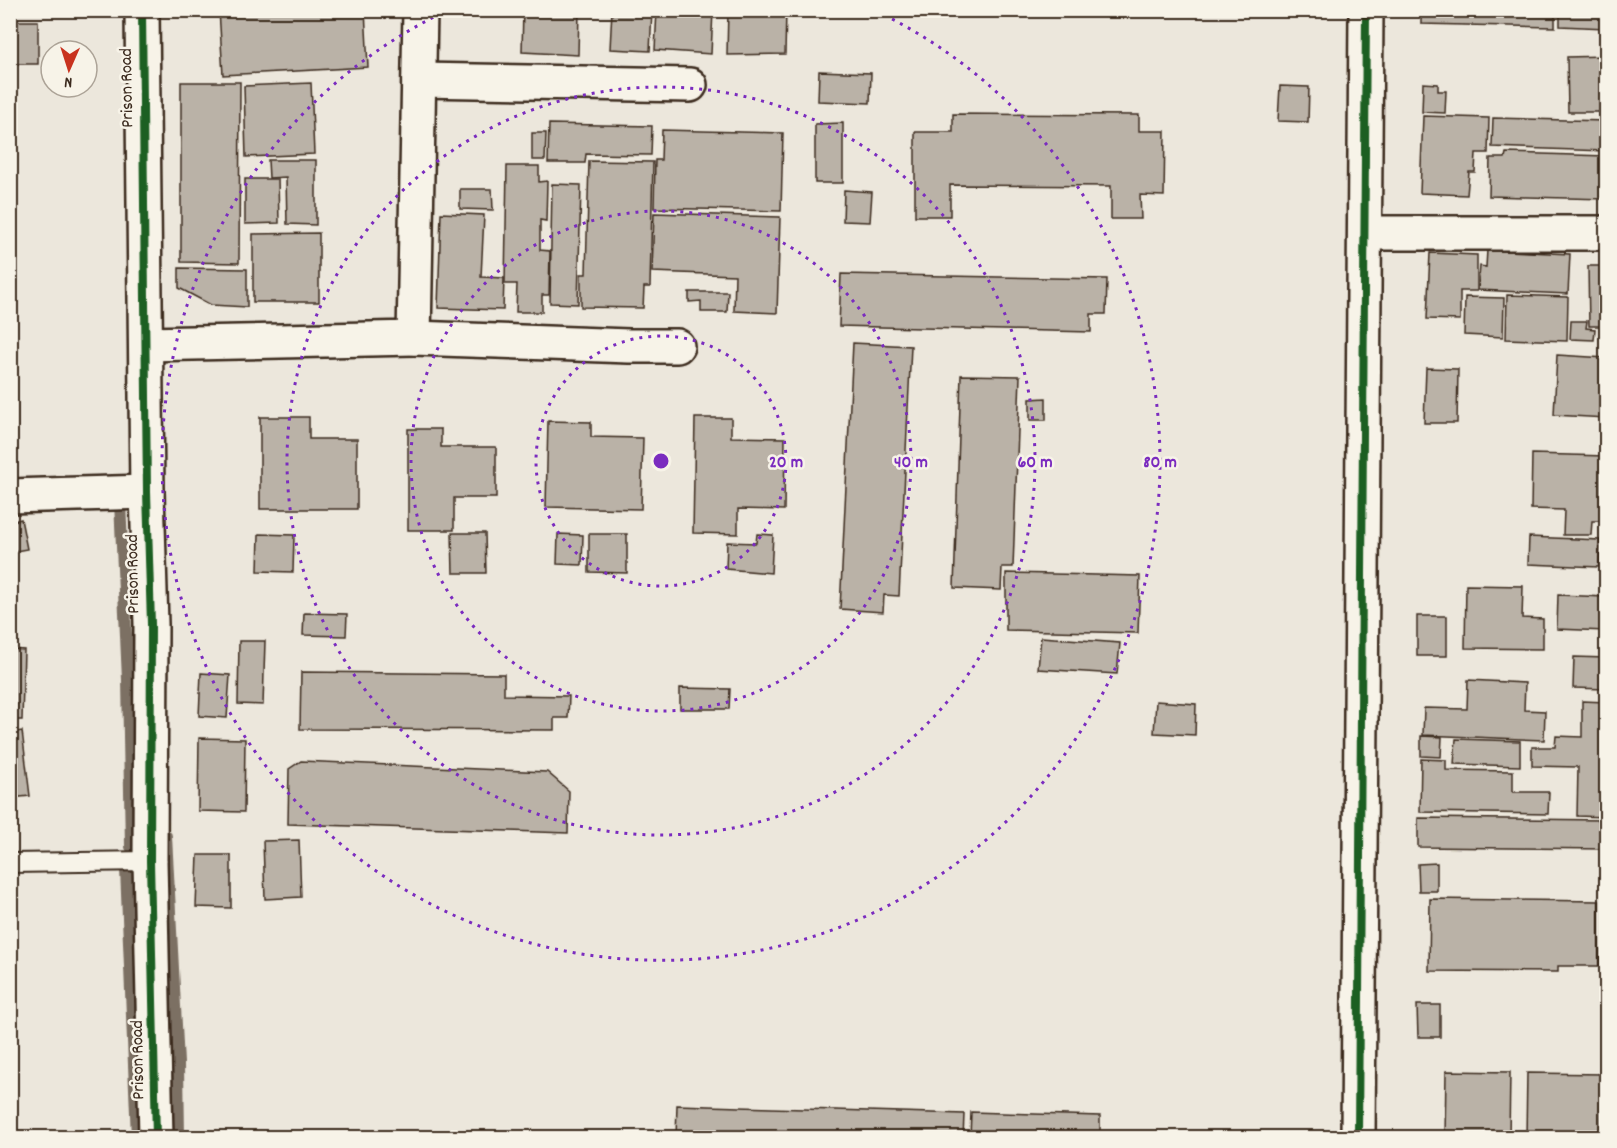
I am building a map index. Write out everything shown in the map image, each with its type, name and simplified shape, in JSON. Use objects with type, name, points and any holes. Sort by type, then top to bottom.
[{"type":"street","name":"Prison Road","points":[[142,10],[147,492],[151,624],[150,861],[156,1137]]},
{"type":"street","points":[[414,338],[420,10]]},
{"type":"street","points":[[1358,1137],[1366,10]]},
{"type":"street","points":[[419,80],[690,85]]},
{"type":"street","points":[[1365,233],[1606,233]]},
{"type":"street","points":[[146,344],[414,338],[677,346]]},
{"type":"street","points":[[10,496],[147,492]]},
{"type":"lane","points":[[10,863],[150,861]]},
{"type":"building","points":[[219,10],[365,10],[368,67],[223,75]]},
{"type":"building","points":[[523,10],[579,10],[578,55],[522,52]]},
{"type":"building","points":[[612,10],[652,10],[650,51],[610,49]]},
{"type":"building","points":[[657,10],[713,10],[711,54],[655,50]]},
{"type":"building","points":[[728,10],[786,10],[785,54],[727,55]]},
{"type":"building","points":[[1421,10],[1555,10],[1555,27],[1421,24]]},
{"type":"building","points":[[1560,10],[1606,10],[1606,28],[1560,26]]},
{"type":"building","points":[[10,21],[38,21],[38,64],[10,64]]},
{"type":"building","points":[[1606,56],[1606,112],[1568,112],[1567,57]]},
{"type":"building","points":[[819,71],[871,73],[870,103],[818,101]]},
{"type":"building","points":[[181,82],[240,82],[239,263],[181,262]]},
{"type":"building","points":[[311,83],[314,154],[246,157],[244,86]]},
{"type":"building","points":[[1423,83],[1438,84],[1438,91],[1446,91],[1445,113],[1422,112]]},
{"type":"building","points":[[1280,86],[1309,87],[1308,122],[1278,121]]},
{"type":"building","points":[[953,114],[1139,115],[1139,131],[1165,131],[1164,196],[1140,195],[1141,219],[1111,219],[1111,186],[950,185],[950,216],[915,216],[915,132],[953,132]]},
{"type":"building","points":[[1423,116],[1489,118],[1488,153],[1476,153],[1475,172],[1469,172],[1467,195],[1420,193]]},
{"type":"building","points":[[1493,118],[1606,121],[1606,151],[1492,147]]},
{"type":"building","points":[[843,123],[843,183],[815,183],[815,124]]},
{"type":"building","points":[[549,124],[652,126],[651,155],[586,154],[585,163],[548,163]]},
{"type":"building","points":[[662,130],[783,133],[781,211],[654,208],[655,160],[661,160]]},
{"type":"building","points":[[532,133],[546,133],[545,160],[532,160]]},
{"type":"building","points":[[1506,153],[1606,156],[1606,199],[1489,196],[1490,158],[1505,158]]},
{"type":"building","points":[[268,160],[316,160],[316,225],[287,224],[286,177],[269,178]]},
{"type":"building","points":[[589,161],[653,162],[650,287],[644,287],[643,308],[581,307],[581,274],[586,274]]},
{"type":"building","points":[[507,166],[539,166],[539,182],[547,181],[546,221],[540,220],[540,250],[550,251],[549,295],[542,295],[542,312],[516,312],[517,284],[505,284]]},
{"type":"building","points":[[245,179],[278,179],[279,223],[245,224]]},
{"type":"building","points":[[552,184],[581,185],[578,304],[550,303]]},
{"type":"building","points":[[460,189],[492,189],[493,210],[460,209]]},
{"type":"building","points":[[844,190],[872,192],[870,222],[843,221]]},
{"type":"building","points":[[441,213],[484,215],[481,277],[504,278],[503,310],[438,308]]},
{"type":"building","points":[[654,213],[780,217],[777,313],[734,311],[735,275],[652,272]]},
{"type":"building","points":[[319,233],[319,302],[253,302],[253,234]]},
{"type":"building","points":[[1487,250],[1570,254],[1568,294],[1478,290],[1480,266],[1486,267]]},
{"type":"building","points":[[1430,253],[1477,255],[1477,291],[1460,291],[1460,320],[1427,319]]},
{"type":"building","points":[[1588,266],[1606,266],[1606,326],[1589,326]]},
{"type":"building","points":[[179,268],[247,269],[247,307],[211,305],[179,288]]},
{"type":"building","points":[[841,274],[1107,279],[1106,314],[1091,314],[1091,332],[839,326]]},
{"type":"building","points":[[689,292],[728,292],[727,312],[701,312],[701,301],[689,302]]},
{"type":"building","points":[[1507,295],[1568,297],[1567,341],[1506,339]]},
{"type":"building","points":[[1465,297],[1504,298],[1503,337],[1464,335]]},
{"type":"building","points":[[1571,321],[1587,321],[1586,328],[1595,329],[1594,340],[1570,339]]},
{"type":"building","points":[[853,343],[911,346],[899,596],[884,595],[883,612],[840,609]]},
{"type":"building","points":[[1557,355],[1606,358],[1606,418],[1554,415]]},
{"type":"building","points":[[1426,368],[1458,369],[1457,423],[1424,423]]},
{"type":"building","points":[[961,375],[1020,376],[1013,567],[1002,567],[1001,590],[954,588]]},
{"type":"building","points":[[1046,398],[1046,420],[1030,420],[1030,399]]},
{"type":"building","points":[[260,417],[309,417],[309,439],[357,439],[357,509],[260,509]]},
{"type":"building","points":[[695,418],[731,418],[731,437],[785,438],[784,510],[738,509],[738,534],[693,533]]},
{"type":"building","points":[[548,421],[591,422],[591,437],[643,438],[641,509],[546,507]]},
{"type":"building","points":[[408,429],[441,429],[441,447],[496,447],[496,498],[454,498],[454,530],[408,530]]},
{"type":"building","points":[[1532,454],[1606,456],[1606,521],[1592,521],[1591,535],[1563,535],[1564,510],[1531,509]]},
{"type":"building","points":[[21,519],[27,549],[10,552],[10,522]]},
{"type":"building","points":[[452,533],[485,533],[486,573],[453,573]]},
{"type":"building","points":[[259,534],[294,535],[293,572],[258,571]]},
{"type":"building","points":[[558,534],[583,535],[582,565],[557,564]]},
{"type":"building","points":[[589,534],[627,534],[627,573],[589,572]]},
{"type":"building","points":[[757,534],[773,535],[771,573],[726,569],[727,542],[756,543]]},
{"type":"building","points":[[1529,537],[1600,540],[1599,567],[1528,564]]},
{"type":"building","points":[[1006,573],[1140,576],[1138,633],[1006,630]]},
{"type":"building","points":[[1466,585],[1523,586],[1522,618],[1543,619],[1543,649],[1465,648]]},
{"type":"building","points":[[1558,595],[1606,597],[1606,631],[1557,629]]},
{"type":"building","points":[[304,613],[347,614],[346,636],[303,635]]},
{"type":"building","points":[[1417,616],[1447,616],[1447,656],[1417,656]]},
{"type":"building","points":[[1041,637],[1120,643],[1117,674],[1038,669]]},
{"type":"building","points":[[239,641],[265,641],[263,705],[238,704]]},
{"type":"building","points":[[10,649],[24,650],[22,720],[10,720]]},
{"type":"building","points":[[1574,657],[1606,658],[1606,689],[1573,688]]},
{"type":"building","points":[[301,672],[504,674],[504,695],[569,696],[568,718],[554,718],[554,730],[300,729]]},
{"type":"building","points":[[201,673],[230,675],[227,718],[199,716]]},
{"type":"building","points":[[1468,680],[1525,683],[1524,710],[1545,711],[1544,740],[1423,735],[1424,708],[1467,709]]},
{"type":"building","points":[[680,688],[730,689],[729,709],[680,709]]},
{"type":"building","points":[[1156,701],[1196,704],[1195,735],[1154,733]]},
{"type":"building","points":[[1582,701],[1606,702],[1606,817],[1577,816],[1578,767],[1532,766],[1532,747],[1555,747],[1556,736],[1582,737]]},
{"type":"building","points":[[22,731],[30,796],[10,798],[10,733]]},
{"type":"building","points":[[1421,736],[1442,737],[1441,757],[1421,756]]},
{"type":"building","points":[[199,738],[245,739],[244,812],[198,811]]},
{"type":"building","points":[[1456,739],[1520,741],[1520,766],[1454,764]]},
{"type":"building","points":[[1421,759],[1446,760],[1446,770],[1513,771],[1513,792],[1549,792],[1548,814],[1420,812]]},
{"type":"building","points":[[301,761],[547,772],[569,791],[568,833],[288,824],[289,769]]},
{"type":"building","points":[[1418,818],[1606,820],[1606,849],[1418,847]]},
{"type":"building","points":[[299,840],[301,897],[265,899],[263,841]]},
{"type":"building","points":[[198,855],[231,855],[231,908],[196,907]]},
{"type":"building","points":[[1437,863],[1437,891],[1419,891],[1418,864]]},
{"type":"building","points":[[1430,899],[1599,901],[1599,966],[1558,966],[1558,972],[1429,971]]},
{"type":"building","points":[[10,909],[13,910],[13,1020],[10,1020]]},
{"type":"building","points":[[1417,1005],[1440,1005],[1440,1037],[1418,1037]]},
{"type":"building","points":[[1446,1071],[1510,1072],[1509,1138],[1445,1138]]},
{"type":"building","points":[[1527,1073],[1604,1074],[1602,1136],[1526,1138]]},
{"type":"building","points":[[677,1105],[964,1114],[963,1138],[676,1138]]},
{"type":"building","points":[[971,1112],[1100,1116],[1100,1138],[970,1138]]},
{"type":"waterway","points":[[120,502],[128,680],[131,847]]},
{"type":"waterway","points":[[166,836],[178,1063],[179,1138]]},
{"type":"waterway","points":[[126,869],[137,1138]]},
{"type":"cycle path","points":[[142,10],[147,492],[151,624],[150,861],[156,1138]]},
{"type":"cycle path","points":[[1358,1138],[1366,10]]}]
